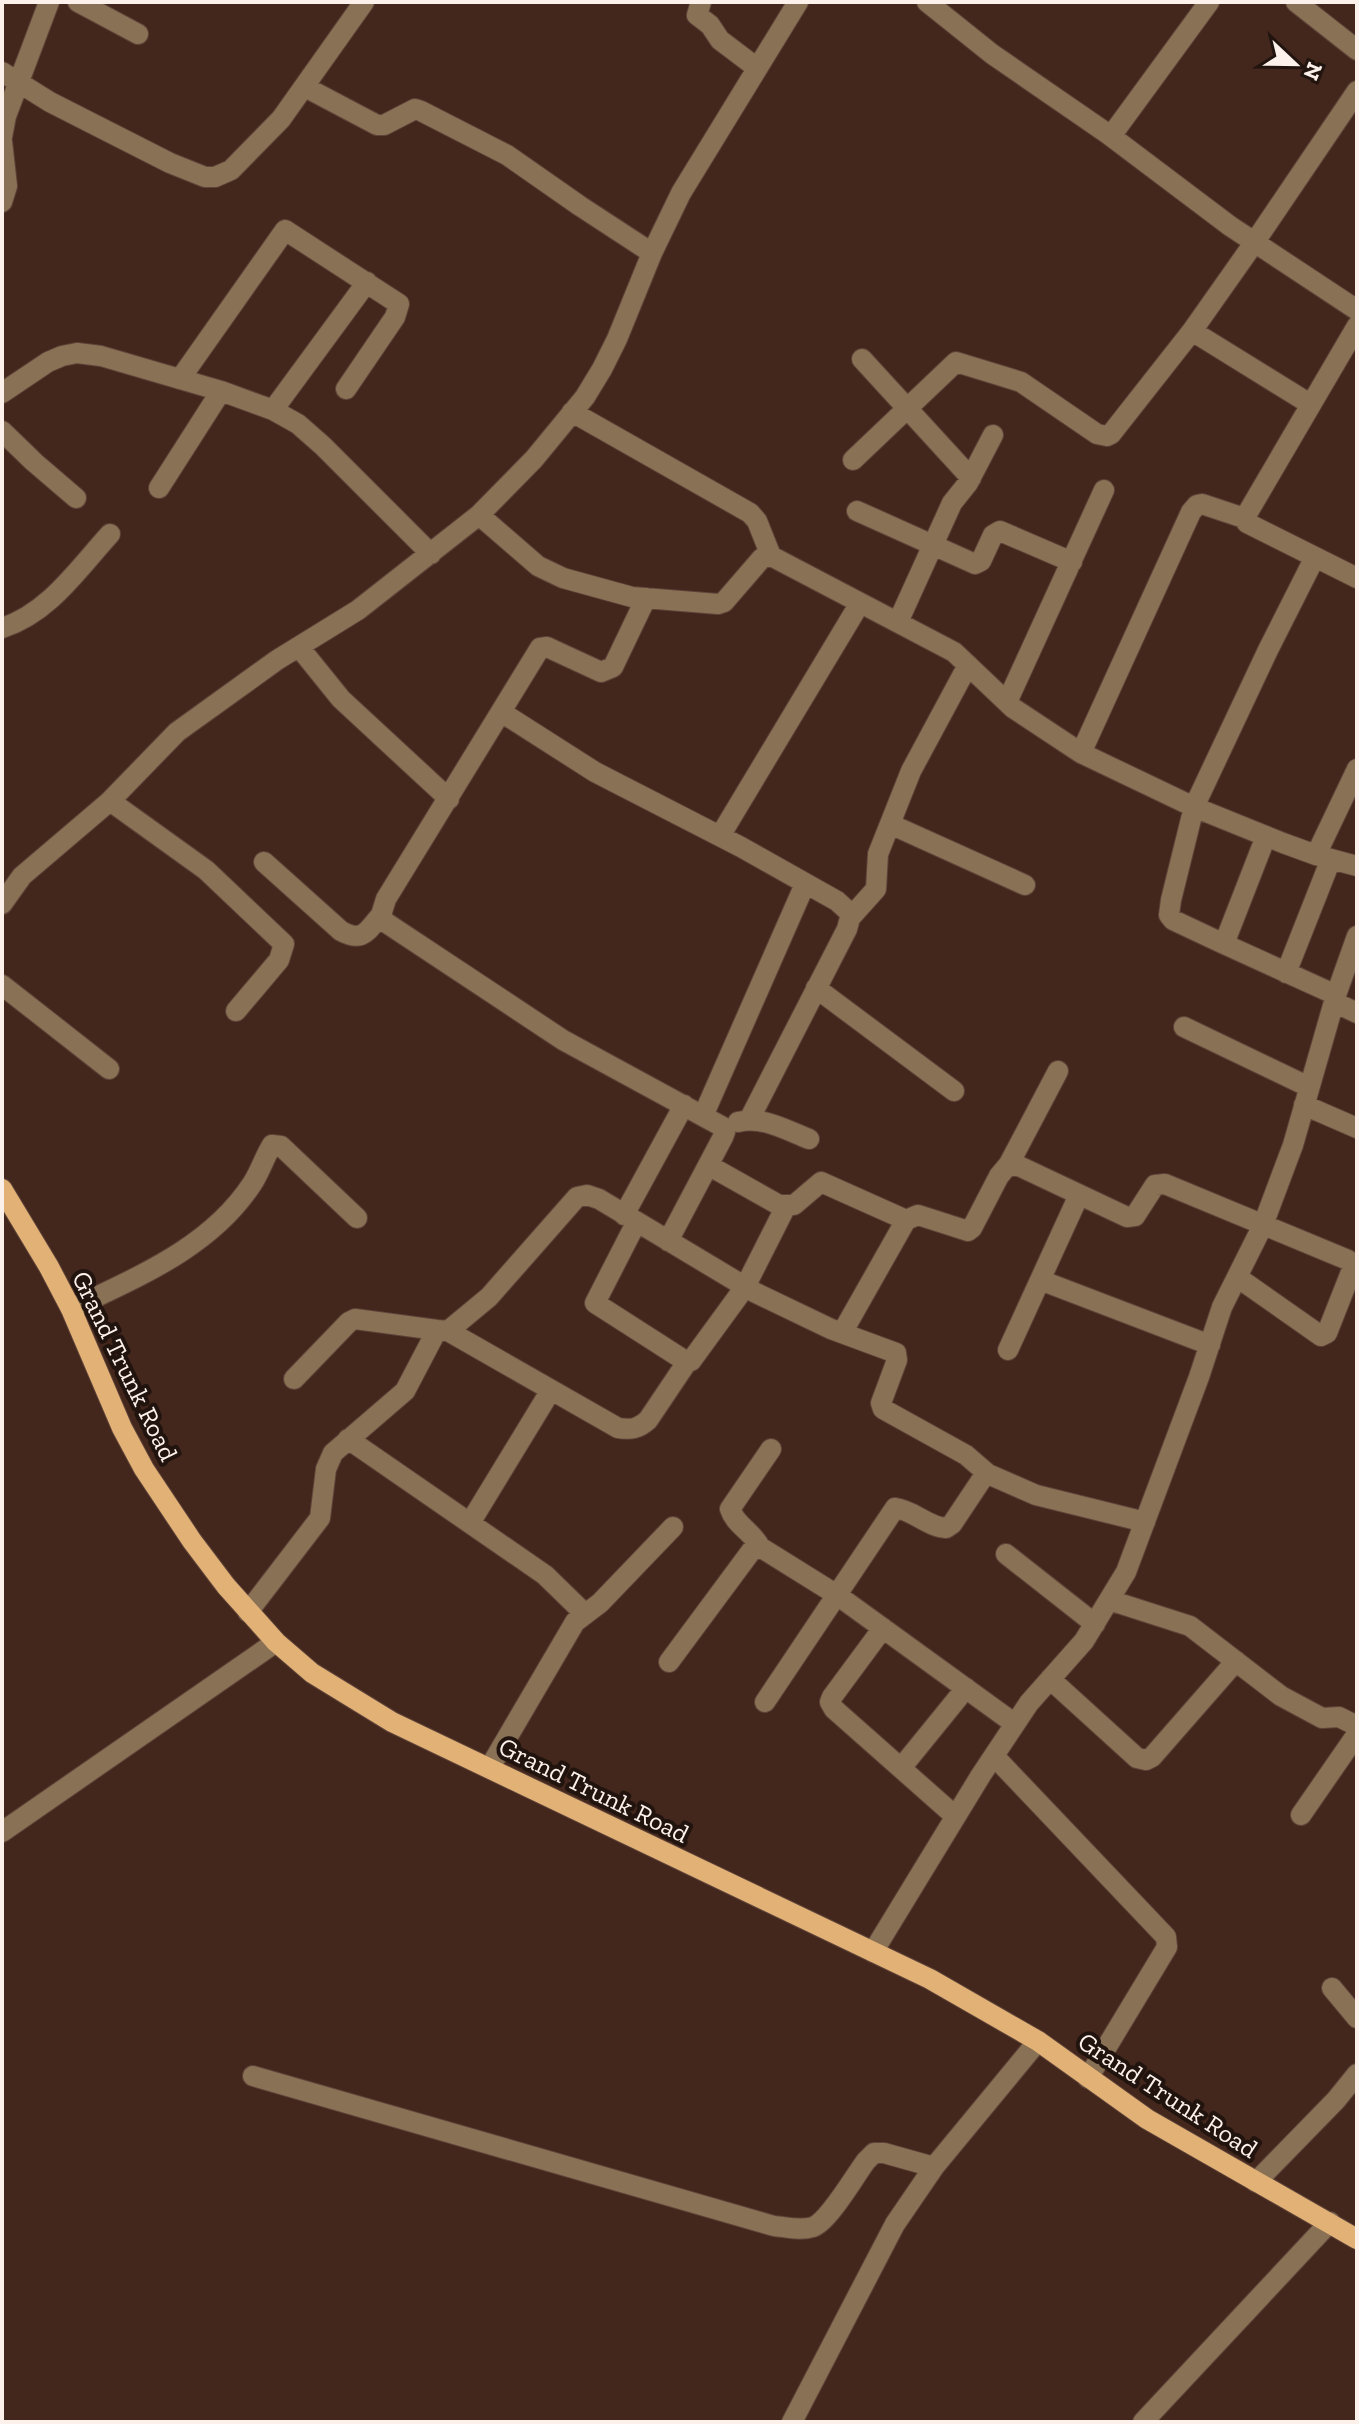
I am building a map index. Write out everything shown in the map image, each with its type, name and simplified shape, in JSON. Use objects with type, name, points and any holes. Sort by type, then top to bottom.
[{"type":"main road","name":"Grand Trunk Road","points":[[2,1189],[71,1309],[122,1428],[144,1469],[192,1541],[248,1612],[312,1673],[392,1722],[930,1979],[1038,2041],[1147,2119],[1357,2239]]},
{"type":"street","points":[[2,202],[7,186],[2,139],[6,116],[49,2]]},
{"type":"street","points":[[78,2],[138,34]]},
{"type":"street","points":[[2,72],[19,84],[170,163],[210,178],[231,170],[281,119],[364,2]]},
{"type":"street","points":[[701,2],[698,18],[710,25],[720,40],[757,68]]},
{"type":"street","points":[[2,904],[22,876],[110,801],[177,732],[358,610],[479,515],[534,459],[585,397],[612,349],[681,193],[798,2]]},
{"type":"street","points":[[927,2],[992,54],[1111,136],[1254,243],[1357,310]]},
{"type":"street","points":[[1111,136],[1209,2]]},
{"type":"street","points":[[1303,4],[1357,50]]},
{"type":"street","points":[[305,87],[377,125],[384,125],[415,109],[421,111],[507,155],[652,253]]},
{"type":"street","points":[[853,460],[952,364],[961,363],[1021,382],[1097,434],[1107,436],[1119,426],[1192,331],[1357,91]]},
{"type":"street","points":[[180,379],[283,230],[290,231],[397,301],[399,307],[395,317],[346,389]]},
{"type":"street","points":[[273,410],[367,282]]},
{"type":"street","points":[[1244,518],[1357,326]]},
{"type":"street","points":[[1192,331],[1310,404]]},
{"type":"street","points":[[2,393],[48,362],[77,353],[101,356],[221,391],[273,410],[298,424],[323,446],[431,554]]},
{"type":"street","points":[[862,359],[971,478]]},
{"type":"street","points":[[159,488],[221,391]]},
{"type":"street","points":[[572,412],[750,513],[757,521],[771,556],[954,652],[1007,702],[1081,753],[1194,807],[1324,857],[1357,866]]},
{"type":"street","points":[[2,431],[76,498]]},
{"type":"street","points":[[898,622],[952,503],[971,478],[993,435]]},
{"type":"street","points":[[1007,702],[1104,490]]},
{"type":"street","points":[[1081,753],[1191,512],[1197,505],[1244,518],[1247,523],[1357,578]]},
{"type":"street","points":[[857,511],[970,562],[979,563],[993,535],[1000,531],[1072,562]]},
{"type":"street","points":[[479,515],[538,566],[551,573],[585,585],[646,598],[714,604],[724,602],[762,558],[771,556]]},
{"type":"street","points":[[2,628],[30,616],[45,604],[110,534]]},
{"type":"street","points":[[1315,557],[1194,807],[1169,915],[1173,920],[1286,973],[1357,1013]]},
{"type":"street","points":[[264,862],[341,931],[354,937],[362,935],[381,915],[386,899],[542,646],[601,672],[609,671],[646,598]]},
{"type":"street","points":[[720,836],[860,603]]},
{"type":"street","points":[[299,647],[341,699],[449,799]]},
{"type":"street","points":[[749,1120],[850,918],[876,889],[878,854],[918,755],[968,665]]},
{"type":"street","points":[[501,712],[595,772],[720,836],[844,906],[850,918]]},
{"type":"street","points":[[1286,973],[1357,769]]},
{"type":"street","points":[[110,801],[206,870],[284,944],[279,960],[236,1011]]},
{"type":"street","points":[[890,824],[1025,885]]},
{"type":"street","points":[[1224,944],[1266,836]]},
{"type":"street","points":[[703,1116],[805,884]]},
{"type":"street","points":[[381,915],[385,922],[563,1040],[723,1127],[723,1137],[668,1241]]},
{"type":"street","points":[[873,1952],[1015,1724],[1029,1703],[1084,1641],[1126,1572],[1222,1307],[1263,1225],[1293,1145],[1335,999],[1357,936]]},
{"type":"street","points":[[2,985],[109,1069]]},
{"type":"street","points":[[816,988],[954,1091]]},
{"type":"street","points":[[1184,1027],[1357,1128]]},
{"type":"street","points":[[842,1333],[906,1220],[918,1215],[968,1231],[972,1228],[1058,1071]]},
{"type":"street","points":[[684,1105],[630,1219],[595,1303],[687,1362]]},
{"type":"street","points":[[723,1127],[749,1120],[767,1122],[809,1139]]},
{"type":"street","points":[[71,1309],[149,1271],[209,1232],[251,1187],[272,1145],[281,1146],[357,1218]]},
{"type":"street","points":[[1009,1164],[1121,1216],[1131,1217],[1155,1185],[1165,1184],[1353,1264],[1324,1336],[1318,1335],[1237,1277]]},
{"type":"street","points":[[708,1165],[786,1206],[794,1205],[821,1182],[906,1220]]},
{"type":"street","points":[[248,1612],[320,1518],[333,1453],[405,1391],[442,1330],[489,1297],[577,1197],[587,1195],[599,1199],[745,1287],[842,1333],[897,1354],[881,1403],[883,1409],[966,1455],[988,1474],[1036,1495],[1145,1522]]},
{"type":"street","points":[[1008,1350],[1079,1195]]},
{"type":"street","points":[[294,1379],[355,1319],[442,1330],[618,1428],[630,1430],[640,1427],[745,1287],[786,1206]]},
{"type":"street","points":[[1040,1280],[1210,1345]]},
{"type":"street","points":[[470,1523],[551,1390]]},
{"type":"street","points":[[348,1439],[545,1575],[584,1613]]},
{"type":"street","points":[[771,1449],[730,1509],[733,1517],[760,1547],[837,1595],[1015,1724]]},
{"type":"street","points":[[765,1702],[893,1510],[902,1509],[937,1527],[946,1528],[988,1474]]},
{"type":"street","points":[[490,1767],[575,1622],[600,1603],[673,1527]]},
{"type":"street","points":[[669,1662],[752,1550],[760,1547]]},
{"type":"street","points":[[1006,1554],[1095,1624]]},
{"type":"street","points":[[1109,1600],[1190,1626],[1281,1696],[1322,1718],[1339,1717],[1357,1726]]},
{"type":"street","points":[[883,1628],[830,1702],[834,1709],[955,1816]]},
{"type":"street","points":[[2,1832],[276,1642]]},
{"type":"street","points":[[1050,1679],[1137,1758],[1146,1760],[1152,1757],[1236,1661]]},
{"type":"street","points":[[901,1768],[966,1688]]},
{"type":"street","points":[[1301,1815],[1357,1734]]},
{"type":"street","points":[[994,1756],[1166,1937],[1167,1947],[1088,2078]]},
{"type":"street","points":[[1332,1988],[1357,2018]]},
{"type":"street","points":[[792,2422],[895,2224],[934,2167],[1038,2041]]},
{"type":"street","points":[[1256,2182],[1336,2100],[1357,2074]]},
{"type":"street","points":[[253,2076],[774,2226],[796,2229],[811,2228],[824,2220],[874,2153],[934,2167]]},
{"type":"street","points":[[1143,2422],[1330,2222]]}]
